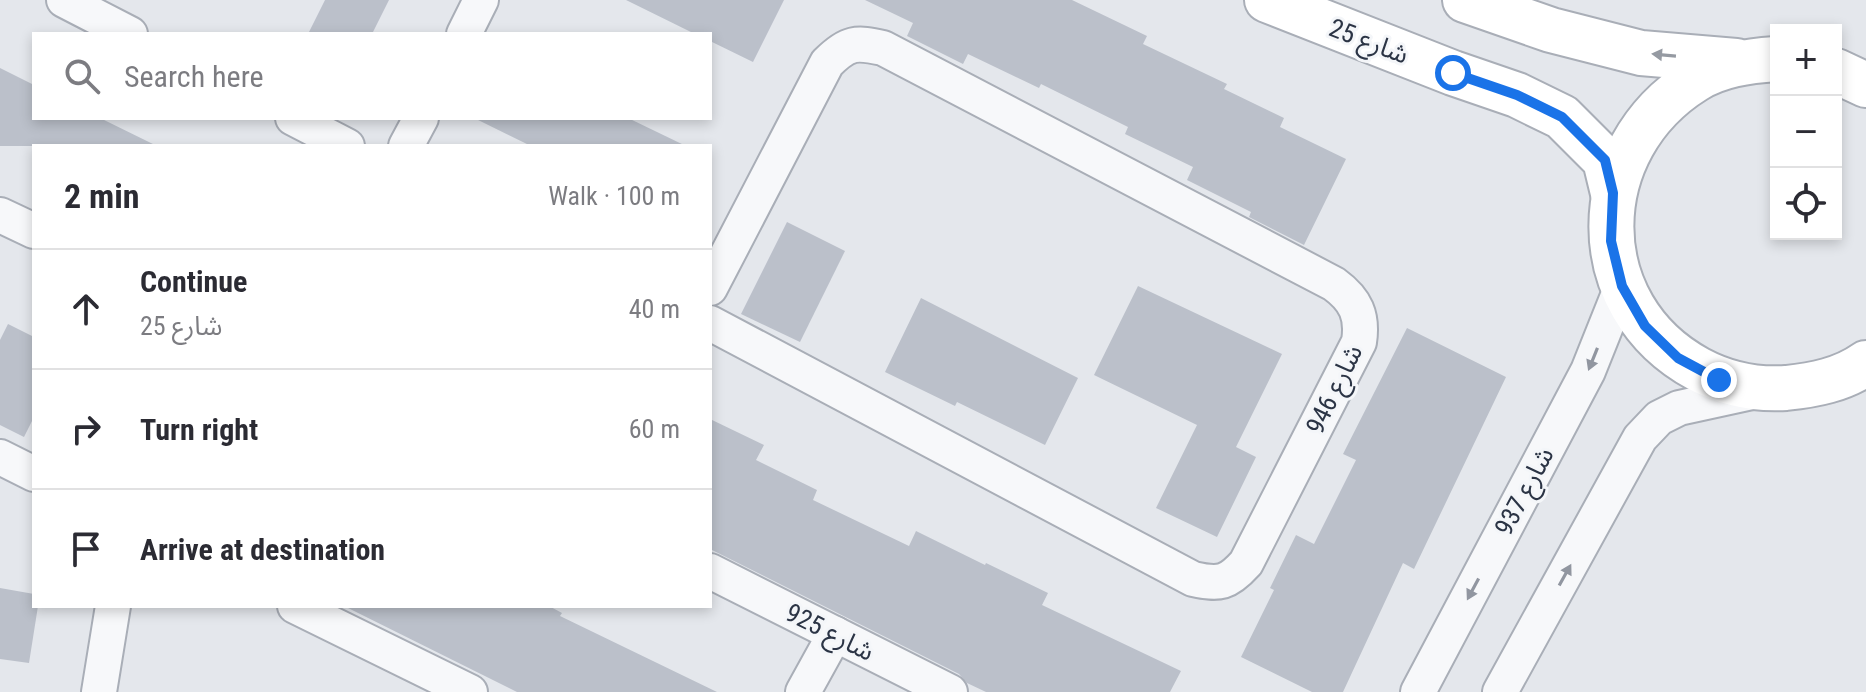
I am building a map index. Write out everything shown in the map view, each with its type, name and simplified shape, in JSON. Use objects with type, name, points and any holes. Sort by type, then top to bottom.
[{"type":"street","points":[[64,0],[126,32]]},
{"type":"street","points":[[465,32],[481,0]]},
{"type":"street","name":"شارع 25","points":[[1267,0],[1517,95],[1562,117],[1605,160],[1613,193]]},
{"type":"street","points":[[1465,0],[1551,30],[1641,53],[1759,61]]},
{"type":"street","name":"شارع 946","points":[[712,284],[827,63],[848,45],[863,44],[883,48],[1334,284],[1357,307],[1362,324],[1359,342],[1246,563],[1225,581],[1209,583],[1193,579],[712,324]]},
{"type":"street","points":[[1842,57],[1866,48]]},
{"type":"street","points":[[1759,61],[1696,79],[1657,108],[1629,147],[1613,193],[1611,241],[1622,286],[1645,326],[1678,358],[1719,380],[1763,390]]},
{"type":"street","points":[[1842,74],[1866,85]]},
{"type":"street","points":[[297,120],[343,144]]},
{"type":"street","points":[[407,144],[420,120]]},
{"type":"street","points":[[0,215],[32,230]]},
{"type":"street","name":"شارع 937","points":[[1418,692],[1588,371],[1622,286]]},
{"type":"street","points":[[1820,384],[1866,363]]},
{"type":"street","points":[[1500,692],[1640,438],[1659,418],[1679,408],[1763,390],[1820,384],[1866,391]]},
{"type":"street","points":[[0,457],[32,473]]},
{"type":"street","name":"شارع 925","points":[[712,572],[950,692]]},
{"type":"street","points":[[99,692],[113,608]]},
{"type":"street","points":[[299,608],[433,683],[470,692]]},
{"type":"street","points":[[803,692],[835,634]]},
{"type":"building","points":[[325,0],[389,0],[373,32],[309,32]]},
{"type":"building","points":[[626,0],[784,0],[753,62],[712,42],[712,32],[691,32]]},
{"type":"building","points":[[865,0],[1072,0],[1147,36],[1143,44],[1227,84],[1224,89],[1284,118],[1280,127],[1346,159],[1304,245],[1249,217],[1251,212],[1187,180],[1193,167],[1125,134],[1128,127],[1041,84],[1039,88],[968,54],[963,64],[907,36],[913,23]]},
{"type":"building","points":[[0,68],[32,84],[32,120],[104,120],[153,144],[32,144],[0,146]]},
{"type":"building","points":[[478,120],[632,120],[682,144],[527,144]]},
{"type":"building","points":[[787,222],[845,251],[800,342],[741,314]]},
{"type":"building","points":[[1138,286],[1282,354],[1236,447],[1256,457],[1217,537],[1156,508],[1197,425],[1094,375]]},
{"type":"building","points":[[921,298],[1078,378],[1045,445],[957,402],[955,406],[885,372]]},
{"type":"building","points":[[8,324],[32,336],[32,421],[24,437],[0,425],[0,340]]},
{"type":"building","points":[[1407,328],[1506,377],[1414,569],[1403,563],[1343,692],[1312,692],[1241,657],[1274,590],[1270,588],[1296,535],[1314,544],[1356,460],[1343,454]]},
{"type":"building","points":[[712,420],[764,445],[756,460],[817,490],[813,500],[909,546],[916,531],[986,563],[1048,593],[1042,605],[1181,671],[1170,692],[986,692],[967,683],[959,674],[712,550]]},
{"type":"building","points":[[0,588],[32,594],[32,608],[38,608],[29,663],[0,659]]},
{"type":"building","points":[[348,608],[553,608],[562,613],[560,616],[717,692],[517,692]]},
{"type":"route","points":[[1453,73],[1517,95],[1562,117],[1605,160],[1613,193],[1611,241],[1622,286],[1645,326],[1678,358],[1719,380]]}]
